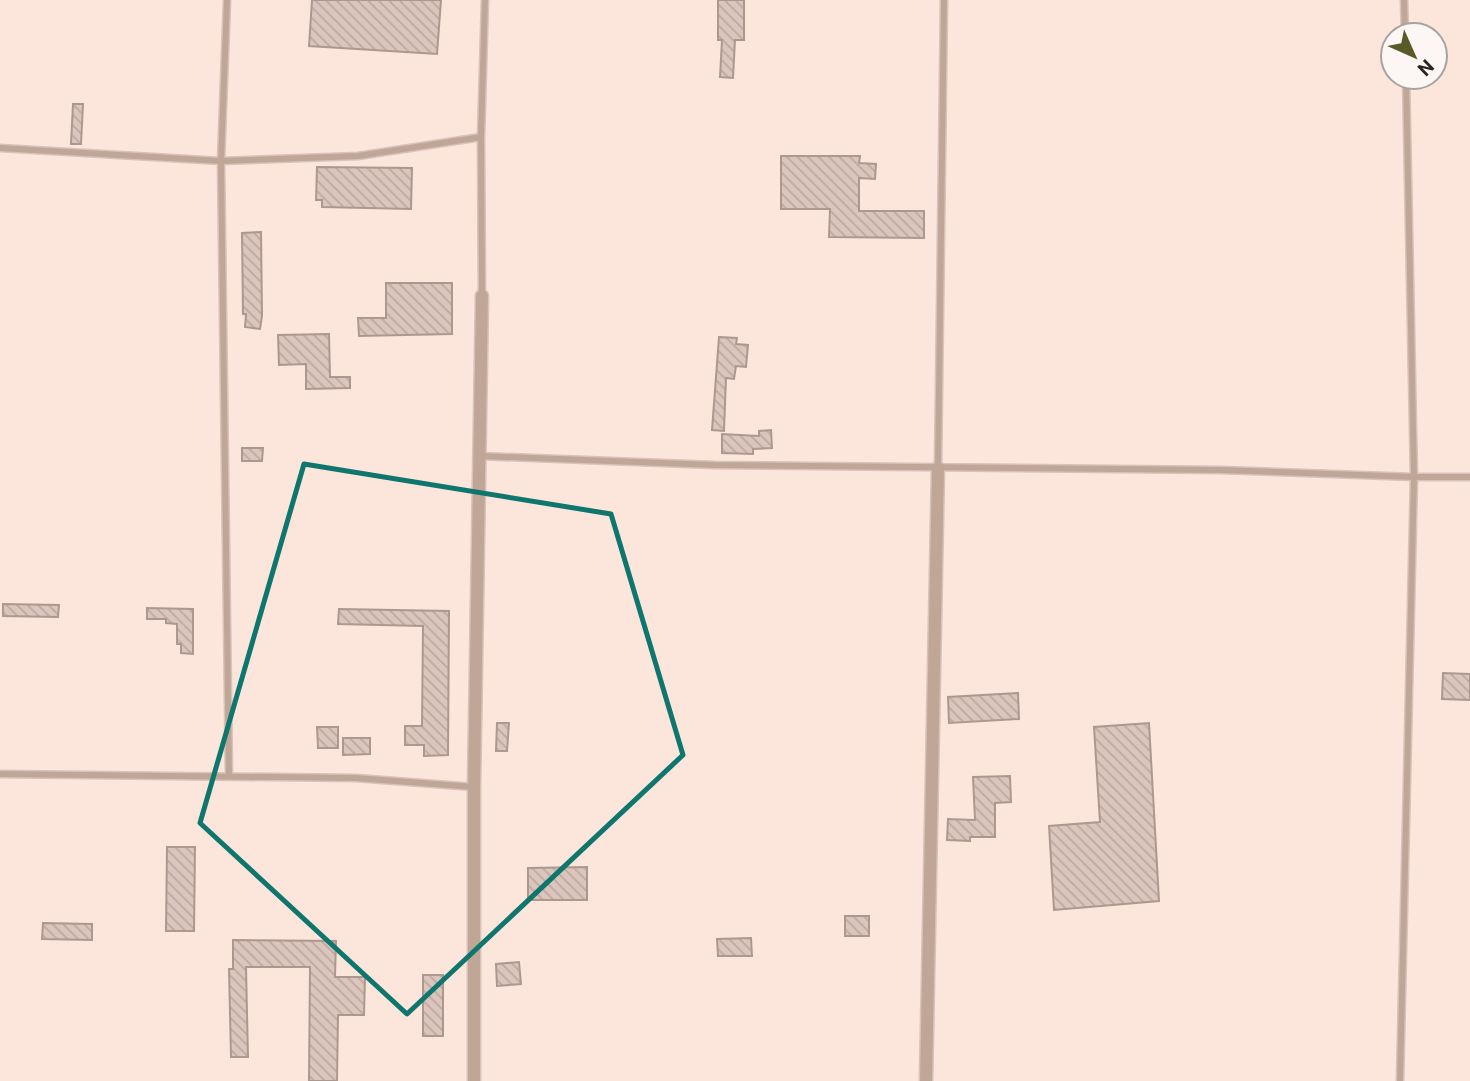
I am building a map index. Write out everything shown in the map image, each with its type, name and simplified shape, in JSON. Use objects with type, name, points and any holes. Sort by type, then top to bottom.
[{"type":"street","points":[[474,1081],[474,787],[482,296]]},
{"type":"street","points":[[926,1081],[938,468]]},
{"type":"lane","points":[[227,0],[221,161],[229,776]]},
{"type":"lane","points":[[482,296],[481,137],[485,0]]},
{"type":"lane","points":[[938,468],[944,0]]},
{"type":"lane","points":[[1404,0],[1405,21]]},
{"type":"lane","points":[[1400,1081],[1414,477],[1406,91]]},
{"type":"lane","points":[[0,148],[221,161],[358,156],[481,137]]},
{"type":"lane","points":[[480,456],[714,465],[1221,470],[1470,477]]},
{"type":"lane","points":[[0,774],[356,778],[474,787]]},
{"type":"highlighted area","points":[[304,464],[611,514],[683,755],[407,1014],[200,823]]},
{"type":"building","points":[[312,0],[441,0],[437,54],[309,46]]},
{"type":"building","points":[[718,0],[744,0],[744,40],[735,40],[733,78],[720,77],[722,40],[718,40]]},
{"type":"building","points":[[73,104],[83,104],[81,144],[71,144]]},
{"type":"building","points":[[781,156],[860,156],[859,163],[876,164],[875,179],[859,178],[859,211],[924,211],[924,238],[829,237],[830,209],[781,209]]},
{"type":"building","points":[[317,167],[412,168],[411,209],[322,207],[322,200],[316,200]]},
{"type":"building","points":[[261,232],[260,329],[245,327],[242,233]]},
{"type":"building","points":[[386,283],[452,283],[452,334],[359,336],[358,318],[386,318]]},
{"type":"building","points":[[329,334],[330,377],[350,377],[350,388],[306,389],[306,364],[279,365],[278,335]]},
{"type":"building","points":[[719,337],[737,338],[736,344],[748,345],[746,367],[736,366],[734,379],[726,378],[724,431],[712,430]]},
{"type":"building","points":[[771,430],[772,448],[753,449],[753,454],[722,453],[722,434],[759,436],[759,431]]},
{"type":"building","points":[[242,448],[263,448],[262,461],[242,461]]},
{"type":"building","points":[[3,604],[59,605],[58,617],[3,616]]},
{"type":"building","points":[[147,608],[193,609],[193,654],[181,653],[181,644],[177,644],[177,624],[166,623],[166,619],[147,619]]},
{"type":"building","points":[[339,609],[449,611],[448,755],[424,756],[424,745],[405,745],[405,726],[422,726],[423,626],[338,624]]},
{"type":"building","points":[[1443,673],[1470,674],[1470,700],[1442,699]]},
{"type":"building","points":[[1018,693],[1019,719],[949,723],[948,697]]},
{"type":"building","points":[[497,723],[509,723],[507,751],[496,751]]},
{"type":"building","points":[[1149,723],[1159,901],[1054,910],[1049,826],[1100,822],[1094,727]]},
{"type":"building","points":[[317,727],[338,727],[338,748],[318,748]]},
{"type":"building","points":[[343,738],[370,738],[370,754],[343,755]]},
{"type":"building","points":[[1010,776],[1011,802],[995,803],[995,837],[970,837],[970,841],[947,840],[948,819],[975,820],[973,777]]},
{"type":"building","points":[[167,847],[195,847],[194,931],[166,931]]},
{"type":"building","points":[[587,867],[587,900],[528,900],[528,868]]},
{"type":"building","points":[[845,916],[869,916],[869,936],[845,936]]},
{"type":"building","points":[[43,923],[92,924],[92,940],[42,939]]},
{"type":"building","points":[[751,938],[752,956],[718,956],[717,939]]},
{"type":"building","points":[[233,940],[336,941],[335,977],[365,977],[364,1015],[338,1015],[337,1081],[309,1081],[310,967],[246,967],[248,1057],[231,1057],[229,969],[233,969]]},
{"type":"building","points":[[519,962],[521,984],[497,986],[496,964]]},
{"type":"building","points":[[423,975],[443,975],[443,1036],[423,1036]]}]
